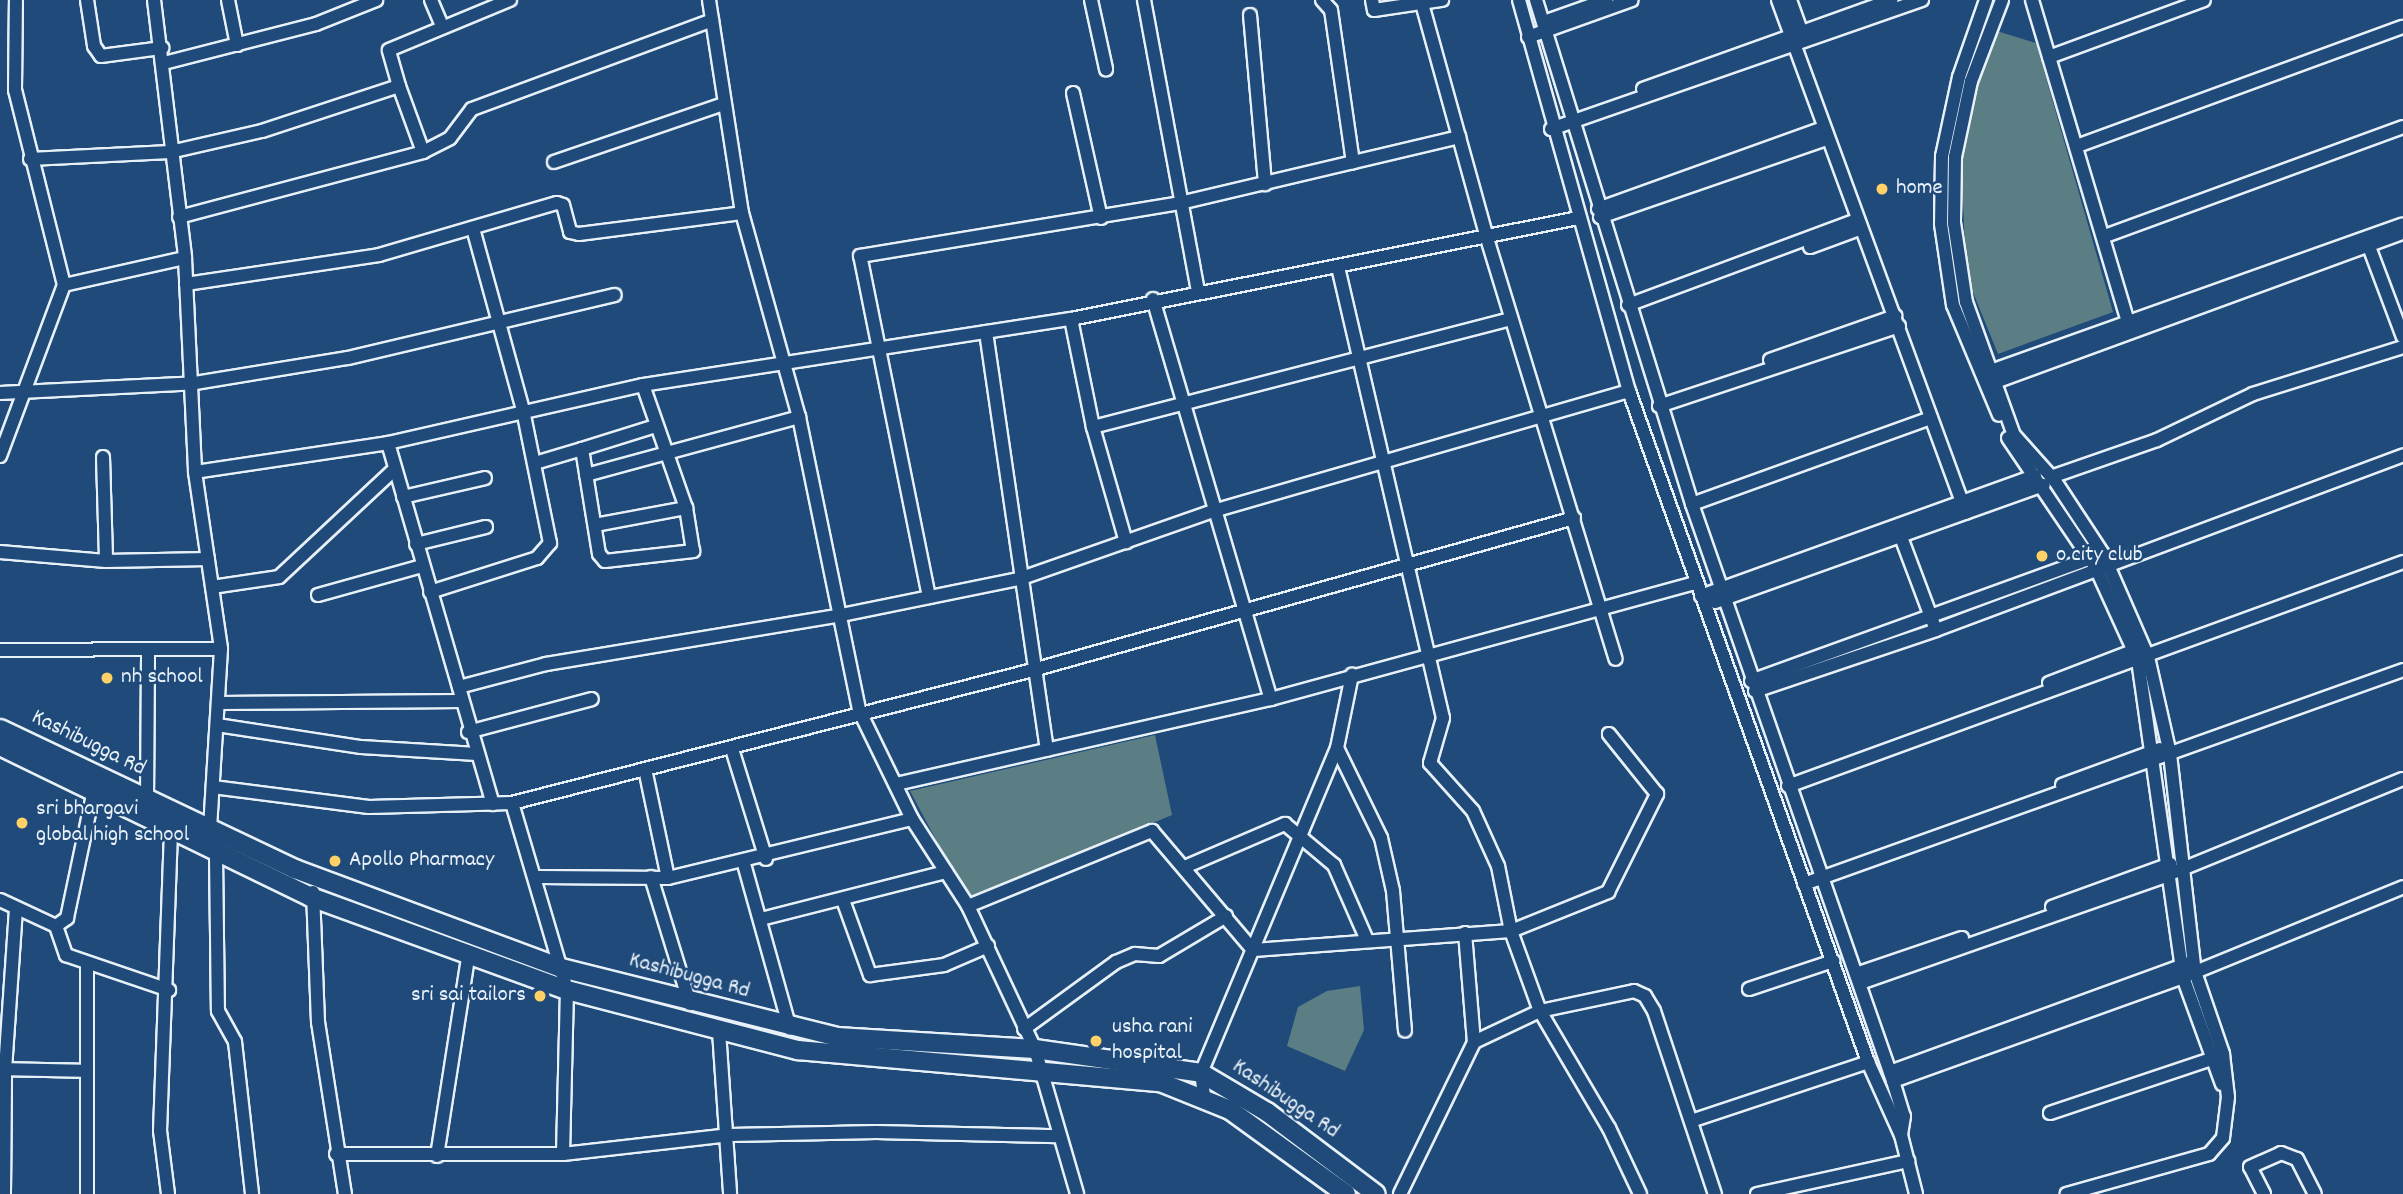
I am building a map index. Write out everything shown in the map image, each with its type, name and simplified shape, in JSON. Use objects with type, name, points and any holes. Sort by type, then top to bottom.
[{"type":"main road","name":"Kashibugga Rd","points":[[0,729],[170,830],[216,854],[311,897],[468,957],[568,990],[798,1050],[1160,1082],[1204,1096],[1346,1194]]},
{"type":"main road","name":"Kashibugga Rd","points":[[0,746],[95,786],[147,800],[317,878],[561,968],[691,1004],[790,1029],[1035,1049],[1201,1073],[1267,1112],[1376,1194]]},
{"type":"street","points":[[0,456],[64,285],[30,159],[11,64],[16,0]]},
{"type":"street","points":[[87,0],[94,46],[101,56],[162,48]]},
{"type":"street","points":[[154,0],[164,63],[170,152],[186,258],[195,383],[195,472],[221,649],[220,703],[210,829],[216,854],[218,1011],[235,1042],[253,1194]]},
{"type":"street","points":[[228,0],[237,45]]},
{"type":"street","points":[[164,63],[237,45],[376,0]]},
{"type":"street","points":[[431,0],[442,26]]},
{"type":"street","points":[[423,152],[389,50],[510,0]]},
{"type":"street","points":[[709,0],[742,213],[799,417],[859,710],[912,819],[968,906],[1035,1049],[1077,1194]]},
{"type":"street","points":[[1091,0],[1106,69]]},
{"type":"street","points":[[1144,0],[1198,289]]},
{"type":"street","points":[[1322,0],[1331,10],[1353,162]]},
{"type":"street","points":[[1372,0],[1374,10],[1442,0]]},
{"type":"street","points":[[1519,0],[1550,124],[1629,391],[1868,1062],[1901,1135],[1916,1194]]},
{"type":"street","points":[[1536,0],[1599,213],[1690,500],[1892,1077],[1904,1116],[1901,1135]]},
{"type":"street","points":[[1528,37],[1606,0]]},
{"type":"street","points":[[1545,27],[1632,0]]},
{"type":"street","points":[[1778,0],[1797,40]]},
{"type":"street","points":[[1790,0],[1797,40],[1825,133],[1897,321],[1964,508]]},
{"type":"street","points":[[1797,40],[1892,0]]},
{"type":"street","points":[[1550,124],[1922,0]]},
{"type":"street","points":[[1986,0],[1959,77],[1942,156],[1941,224],[1954,305],[2010,441],[2037,481],[2099,561]]},
{"type":"street","points":[[2002,0],[1971,81],[1955,157],[1954,223],[1966,302],[2014,435],[2053,479],[2099,561],[2141,654],[2169,750],[2188,969],[2223,1054],[2228,1097],[2223,1138],[2209,1154],[2067,1194]]},
{"type":"street","points":[[2032,0],[2105,236],[2127,319]]},
{"type":"street","points":[[2049,57],[2204,0]]},
{"type":"street","points":[[1422,3],[1486,235],[1616,659]]},
{"type":"street","points":[[1250,15],[1265,184]]},
{"type":"street","points":[[179,217],[423,152],[450,138],[472,109],[712,20]]},
{"type":"street","points":[[2077,146],[2403,27]]},
{"type":"street","points":[[30,159],[170,152],[262,131],[399,86]]},
{"type":"street","points":[[1073,93],[1101,218]]},
{"type":"street","points":[[554,162],[723,104]]},
{"type":"street","points":[[2105,236],[2403,127]]},
{"type":"street","points":[[1599,213],[1825,133]]},
{"type":"street","points":[[929,597],[860,256],[1180,203],[1459,137]]},
{"type":"street","points":[[187,284],[379,255],[557,203],[563,205],[570,232],[579,234],[742,213]]},
{"type":"street","points":[[195,472],[388,443],[523,410],[643,385],[783,363],[878,352],[1071,319],[1198,289],[1338,267],[1578,218]]},
{"type":"street","points":[[1993,376],[2127,319],[2403,224]]},
{"type":"street","points":[[1630,309],[1858,225]]},
{"type":"street","points":[[430,592],[548,551],[535,463],[523,410],[473,228]]},
{"type":"street","points":[[1993,376],[2403,233]]},
{"type":"street","points":[[2368,244],[2403,337]]},
{"type":"street","points":[[64,285],[186,258]]},
{"type":"street","points":[[1338,267],[1443,718],[1430,763],[1473,811],[1498,866],[1511,931],[1540,1010],[1609,1128],[1640,1194]]},
{"type":"street","points":[[0,393],[22,395],[195,383],[501,325],[615,295]]},
{"type":"street","points":[[1153,299],[1179,403],[1246,608],[1271,699]]},
{"type":"street","points":[[1093,427],[1179,403],[1361,362],[1511,318]]},
{"type":"street","points":[[1071,319],[1093,427],[1126,542]]},
{"type":"street","points":[[1658,403],[1897,321]]},
{"type":"street","points":[[986,332],[1033,670],[1047,750]]},
{"type":"street","points":[[1722,595],[2157,440],[2253,394],[2403,346]]},
{"type":"street","points":[[582,449],[599,554],[605,561],[689,554],[695,541],[643,385]]},
{"type":"street","points":[[459,687],[546,664],[838,616],[1020,579],[1213,512],[1629,391]]},
{"type":"street","points":[[1690,500],[1930,414]]},
{"type":"street","points":[[586,475],[663,451],[799,417]]},
{"type":"street","points":[[535,463],[656,426]]},
{"type":"street","points":[[388,443],[459,687],[468,732],[493,804]]},
{"type":"street","points":[[1753,686],[1934,625],[2099,561],[2403,455]]},
{"type":"street","points":[[103,457],[106,561]]},
{"type":"street","points":[[212,587],[269,581],[286,573],[395,470]]},
{"type":"street","points":[[403,497],[485,478]]},
{"type":"street","points":[[595,525],[686,508]]},
{"type":"street","points":[[1703,601],[1900,537],[1964,508]]},
{"type":"street","points":[[213,787],[369,807],[512,803],[732,749],[859,710],[1033,670],[1574,518]]},
{"type":"street","points":[[416,544],[486,527]]},
{"type":"street","points":[[1900,537],[1934,625]]},
{"type":"street","points":[[0,552],[106,561],[208,559]]},
{"type":"street","points":[[1787,783],[2403,562]]},
{"type":"street","points":[[318,595],[422,566]]},
{"type":"street","points":[[896,784],[1271,699],[1696,583]]},
{"type":"street","points":[[0,650],[221,649]]},
{"type":"street","points":[[147,800],[148,651]]},
{"type":"street","points":[[2141,654],[2164,871],[2211,1059],[2228,1097]]},
{"type":"street","points":[[1802,880],[2403,670]]},
{"type":"street","points":[[1204,1096],[1201,1073],[1337,748],[1352,675]]},
{"type":"street","points":[[468,732],[592,699]]},
{"type":"street","points":[[220,703],[462,701]]},
{"type":"street","points":[[217,725],[361,747],[477,754]]},
{"type":"street","points":[[1253,950],[1511,931],[1608,892],[1657,794],[1609,734]]},
{"type":"street","points":[[1337,748],[1381,838],[1399,939],[1405,1030]]},
{"type":"street","points":[[732,749],[766,859]]},
{"type":"street","points":[[645,769],[668,878]]},
{"type":"street","points":[[1858,978],[2164,871],[2403,779]]},
{"type":"street","points":[[55,926],[67,918],[95,786]]},
{"type":"street","points":[[512,803],[538,877],[568,990],[563,1154]]},
{"type":"street","points":[[168,1194],[160,1131],[169,990],[172,811]]},
{"type":"street","points":[[1187,866],[1284,824],[1310,816]]},
{"type":"street","points":[[538,877],[668,878],[766,859],[912,819]]},
{"type":"street","points":[[1284,824],[1334,865],[1367,940]]},
{"type":"street","points":[[968,906],[1138,833],[1160,836],[1253,950]]},
{"type":"street","points":[[744,864],[790,1029]]},
{"type":"street","points":[[761,919],[946,872]]},
{"type":"street","points":[[651,877],[691,1004]]},
{"type":"street","points":[[317,878],[311,897],[318,1022],[336,1154],[345,1194]]},
{"type":"street","points":[[1892,1077],[2403,887]]},
{"type":"street","points":[[0,900],[55,926],[62,951],[87,966],[169,990]]},
{"type":"street","points":[[843,900],[870,975],[944,965],[988,946]]},
{"type":"street","points":[[4,1194],[3,1069],[16,908]]},
{"type":"street","points":[[1024,1030],[1116,962],[1135,954],[1159,956],[1226,916]]},
{"type":"street","points":[[1400,1194],[1474,1042],[1465,933]]},
{"type":"street","points":[[437,1156],[468,957]]},
{"type":"street","points":[[1749,989],[1833,961]]},
{"type":"street","points":[[86,1194],[87,966]]},
{"type":"street","points":[[1474,1042],[1540,1010],[1634,992],[1645,996],[1715,1194]]},
{"type":"street","points":[[719,1031],[730,1135],[730,1194]]},
{"type":"street","points":[[2050,1113],[2211,1059]]},
{"type":"street","points":[[1691,1121],[1868,1062]]},
{"type":"street","points":[[3,1069],[87,1071]]},
{"type":"street","points":[[336,1154],[563,1154],[730,1135],[876,1132],[1059,1136]]},
{"type":"street","points":[[2264,1194],[2250,1167],[2281,1153],[2297,1159],[2315,1194]]},
{"type":"street","points":[[1757,1194],[1908,1161]]},
{"type":"green space","points":[[1997,31],[2036,43],[2113,312],[1998,354],[1966,275],[1961,154],[1976,87]]},
{"type":"green space","points":[[1155,735],[1172,815],[968,900],[910,791]]},
{"type":"green space","points":[[1360,986],[1364,1030],[1345,1071],[1287,1046],[1298,1007],[1327,991]]},
{"type":"place","name":"home","points":[[1882,189]]},
{"type":"place","name":"o city club","points":[[2042,556]]},
{"type":"place","name":"nh school","points":[[107,678]]},
{"type":"place","name":"sri bhargavi global high school","points":[[22,823]]},
{"type":"place","name":"Apollo Pharmacy","points":[[335,861]]},
{"type":"place","name":"sri sai tailors","points":[[540,996]]},
{"type":"place","name":"usha rani hospital","points":[[1096,1041]]}]
